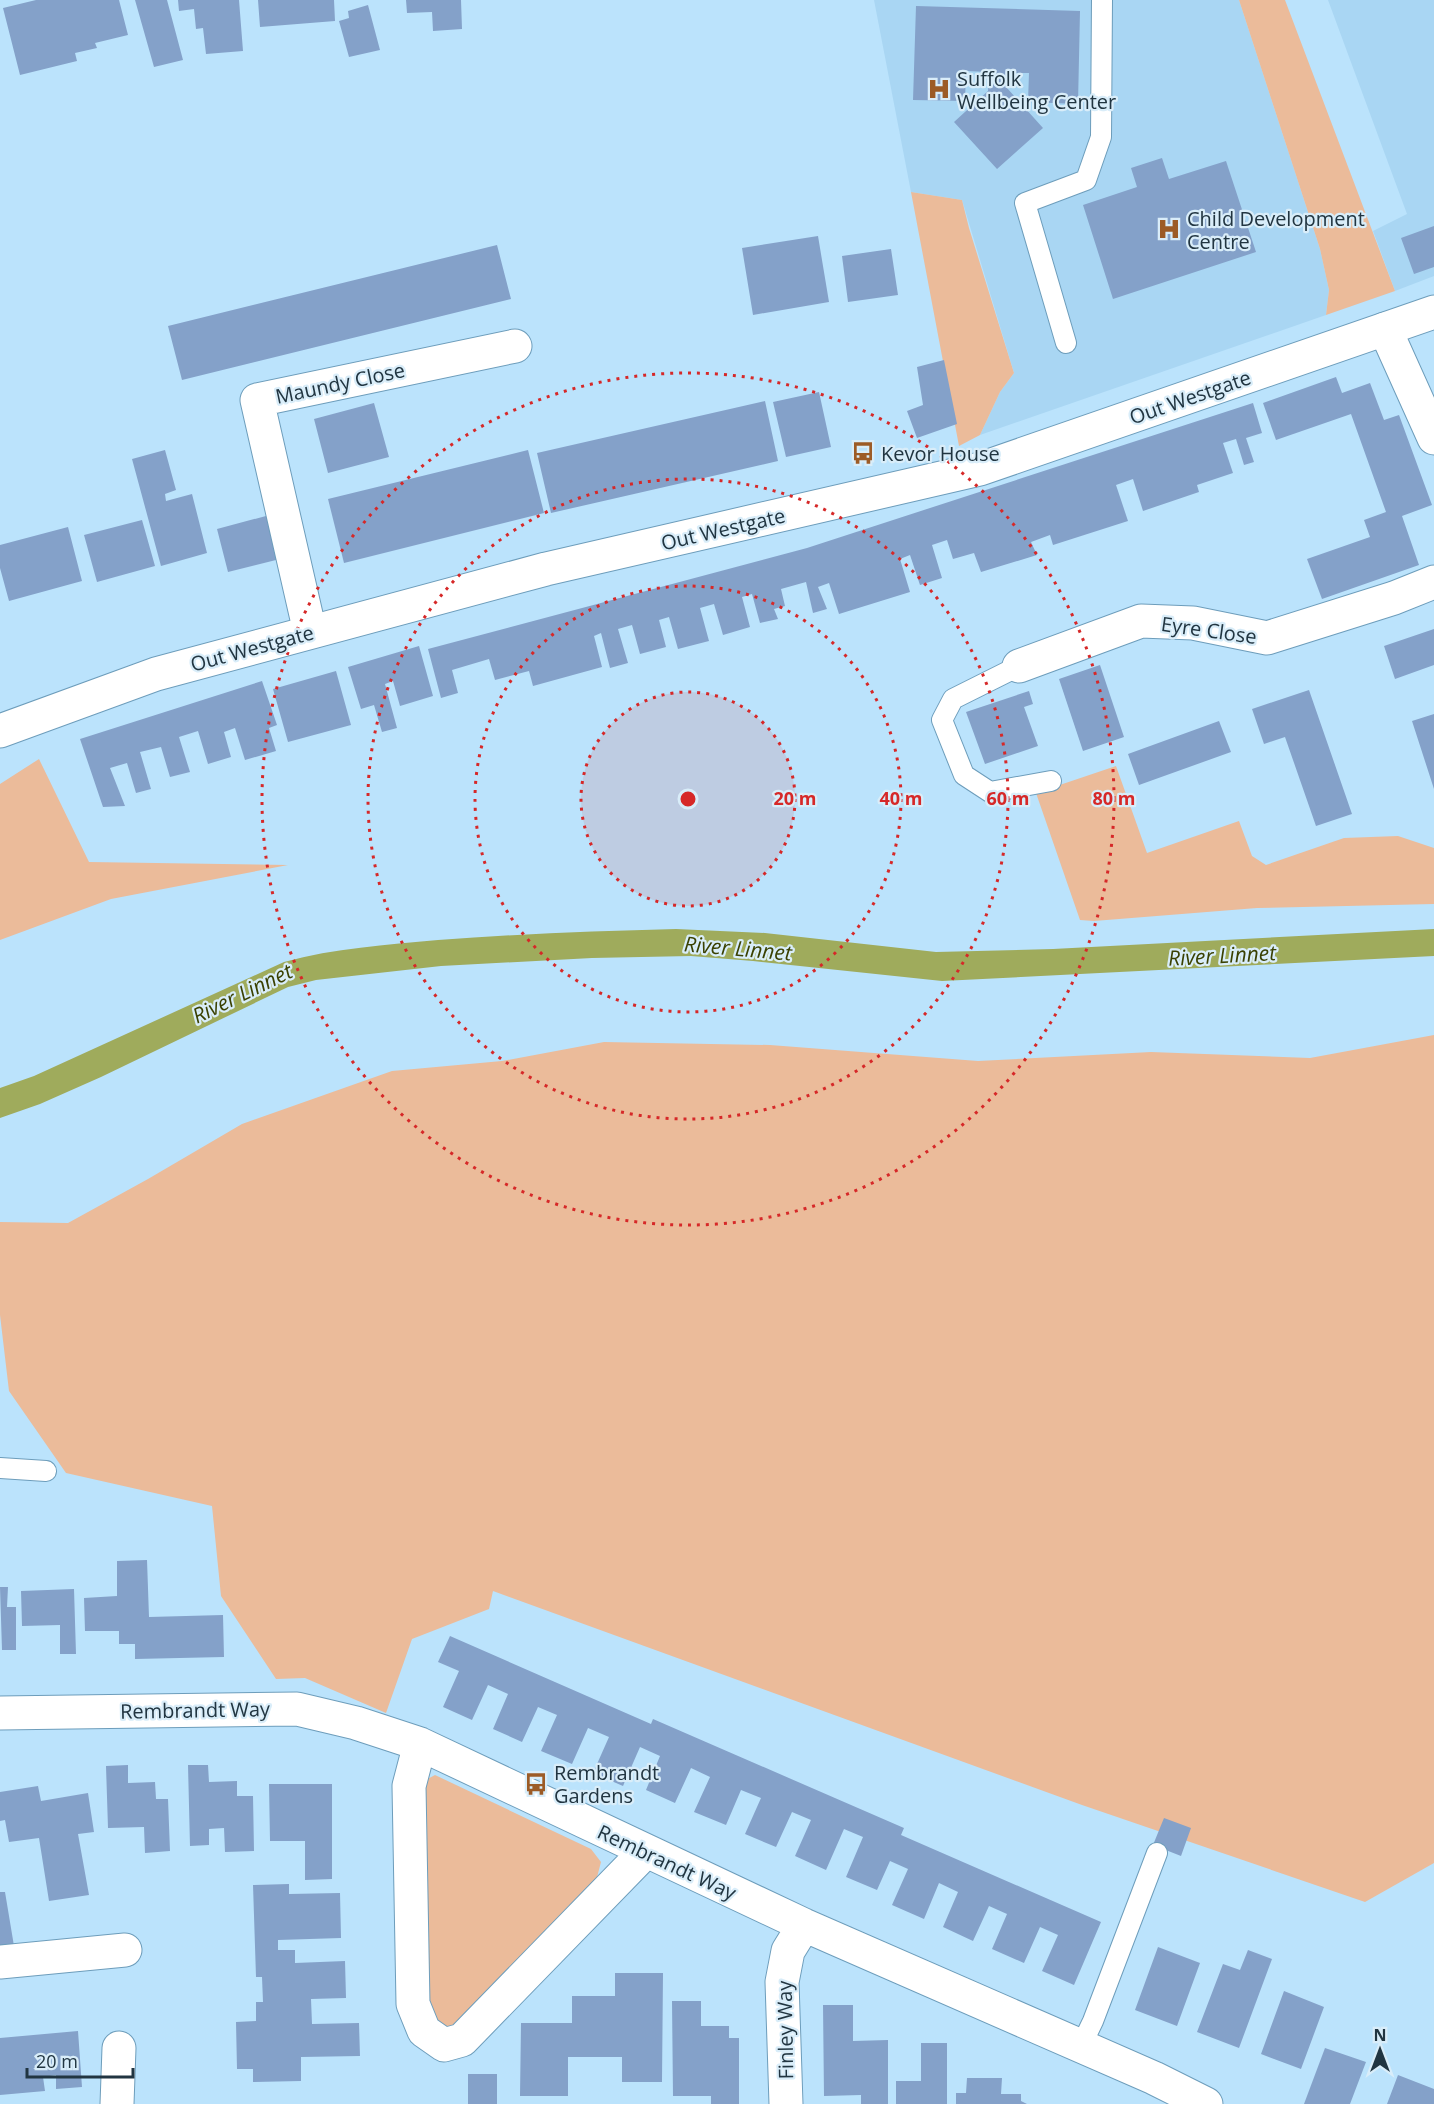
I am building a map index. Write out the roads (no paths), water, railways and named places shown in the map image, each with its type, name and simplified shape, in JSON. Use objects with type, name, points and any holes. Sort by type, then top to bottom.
[{"type":"street","name":"Out Westgate","points":[[2,731],[156,674],[310,632],[546,569],[980,469],[1434,312]]},
{"type":"street","points":[[1385,329],[1434,438]]},
{"type":"street","name":"Maundy Close","points":[[310,632],[257,400],[515,346]]},
{"type":"street","name":"Eyre Close","points":[[1019,666],[1141,621],[1194,623],[1267,638],[1394,598],[1434,582]]},
{"type":"street","name":"Rembrandt Way","points":[[0,1713],[297,1709],[356,1723],[420,1744],[804,1925],[1154,2078],[1206,2104]]},
{"type":"street","points":[[420,1744],[409,1786],[413,2004],[424,2031],[444,2044],[462,2040],[645,1852]]},
{"type":"street","name":"Finley Way","points":[[786,2104],[782,1982],[788,1952],[804,1925]]},
{"type":"street","points":[[0,1962],[124,1950]]},
{"type":"street","points":[[117,2104],[119,2048]]},
{"type":"lane","points":[[1066,343],[1025,202],[1086,180],[1101,137],[1102,0]]},
{"type":"lane","points":[[1019,666],[953,699],[942,720],[964,775],[990,792],[1051,781]]},
{"type":"lane","points":[[0,1467],[46,1472]]},
{"type":"lane","points":[[1081,2046],[1093,2021],[1157,1852]]},
{"type":"water","name":"River Linnet","points":[[676,929],[765,933],[936,952],[1053,949],[1434,929],[1434,956],[942,981],[691,956],[592,958],[441,966],[316,980],[288,987],[101,1077],[40,1104],[0,1118],[0,1088],[34,1076],[284,962],[341,950],[438,940]]},
{"type":"place","name":"Suffolk Wellbeing Center","points":[[939,89]]},
{"type":"place","name":"Child Development Centre","points":[[1169,229]]},
{"type":"place","name":"Kevor House","points":[[863,453]]},
{"type":"place","name":"Rembrandt Gardens","points":[[536,1784]]}]
